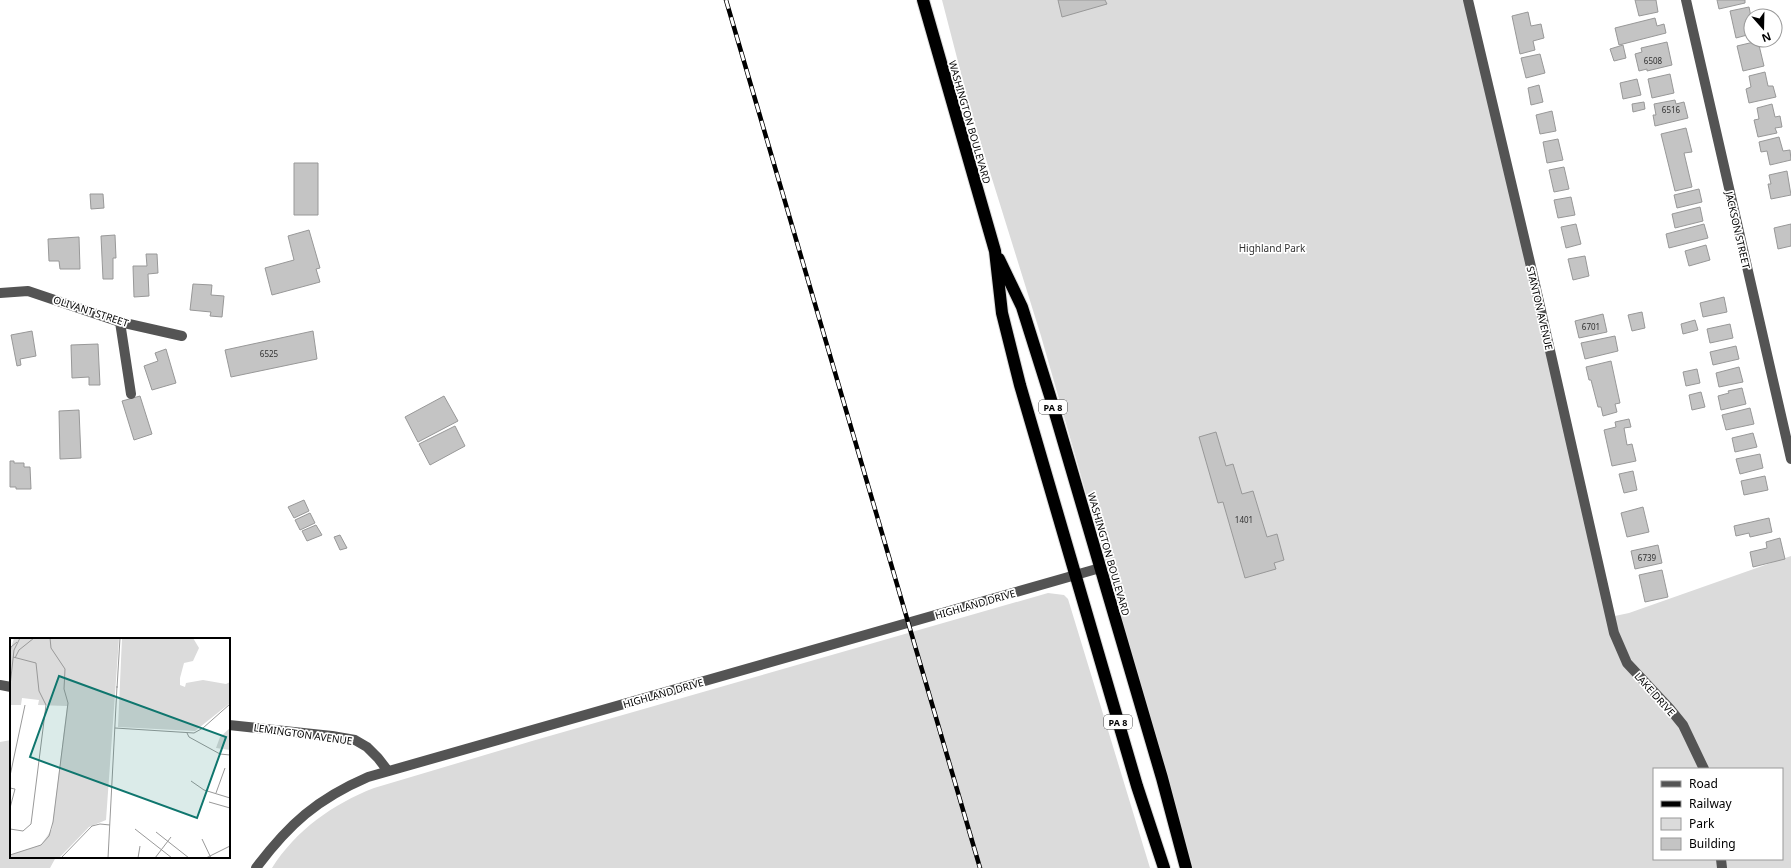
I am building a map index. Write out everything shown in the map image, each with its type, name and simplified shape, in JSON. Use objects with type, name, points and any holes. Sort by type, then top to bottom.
[{"type":"highway","name":"WASHINGTON BOULEVARD","points":[[923,0],[995,251],[1002,313],[1020,385],[1137,786],[1164,868]]},
{"type":"highway","name":"WASHINGTON BOULEVARD","points":[[995,251],[1022,307],[1050,396],[1160,772],[1186,868]]},
{"type":"street","name":"STANTON AVENUE","points":[[1468,0],[1534,278],[1609,617]]},
{"type":"street","name":"JACKSON STREET","points":[[1686,0],[1791,459]]},
{"type":"street","name":"OLIVANT STREET","points":[[0,293],[28,291],[120,322],[182,336]]},
{"type":"street","points":[[120,322],[131,394]]},
{"type":"street","name":"HIGHLAND DRIVE","points":[[256,868],[277,840],[306,812],[347,786],[388,771],[1100,568]]},
{"type":"street","name":"LAKE DRIVE","points":[[1609,617],[1619,647],[1627,663],[1683,725],[1704,768]]},
{"type":"street","points":[[0,685],[10,687]]},
{"type":"street","name":"LEMINGTON AVENUE","points":[[230,724],[355,740],[367,747],[388,771]]},
{"type":"green space","name":"Highland Park","points":[[942,0],[1468,0],[1610,617],[1629,613],[1791,556],[1791,868],[1193,868],[1041,336],[970,108]]},
{"type":"green space","points":[[1048,593],[1064,595],[1068,599],[1150,868],[272,868],[292,842],[304,830],[330,810],[359,794],[374,788],[532,741]]},
{"type":"green space","points":[[10,740],[10,858],[55,858],[50,868],[0,868],[0,742]]},
{"type":"building","points":[[1058,0],[1105,0],[1107,4],[1062,17]]},
{"type":"building","points":[[1635,0],[1656,0],[1658,12],[1639,16]]},
{"type":"building","points":[[1717,0],[1745,0],[1745,3],[1719,9]]},
{"type":"building","points":[[1743,8],[1743,36],[1736,38],[1730,11]]},
{"type":"building","points":[[1528,12],[1531,26],[1541,24],[1544,38],[1533,41],[1535,50],[1520,54],[1512,16]]},
{"type":"building","points":[[1655,18],[1657,26],[1664,24],[1666,33],[1619,45],[1615,28]]},
{"type":"building","points":[[1667,42],[1672,65],[1647,71],[1647,69],[1639,71],[1635,54],[1642,52],[1641,48]]},
{"type":"building","points":[[1623,45],[1626,58],[1614,61],[1610,49]]},
{"type":"building","points":[[1743,45],[1743,48],[1760,48],[1764,66],[1743,71],[1737,46]]},
{"type":"building","points":[[1540,54],[1545,73],[1526,78],[1521,58]]},
{"type":"building","points":[[1765,72],[1768,86],[1773,86],[1776,97],[1749,103],[1746,89],[1751,87],[1749,76]]},
{"type":"building","points":[[1670,74],[1674,93],[1652,98],[1648,79]]},
{"type":"building","points":[[1637,79],[1641,95],[1623,99],[1620,83]]},
{"type":"building","points":[[1539,85],[1543,102],[1531,105],[1528,88]]},
{"type":"building","points":[[1675,100],[1676,104],[1684,102],[1688,118],[1655,126],[1653,115],[1656,115],[1654,104]]},
{"type":"building","points":[[1644,102],[1645,109],[1633,112],[1632,104]]},
{"type":"building","points":[[1772,104],[1775,117],[1780,116],[1782,127],[1775,128],[1777,133],[1758,137],[1754,120],[1759,119],[1757,108]]},
{"type":"building","points":[[1552,111],[1556,131],[1540,134],[1536,115]]},
{"type":"building","points":[[1686,128],[1692,152],[1684,153],[1692,187],[1675,191],[1661,134]]},
{"type":"building","points":[[1779,137],[1783,151],[1790,150],[1791,160],[1770,165],[1767,151],[1761,152],[1759,142]]},
{"type":"building","points":[[1558,139],[1563,160],[1547,163],[1543,142]]},
{"type":"building","points":[[294,163],[318,163],[318,215],[294,215]]},
{"type":"building","points":[[1564,167],[1569,189],[1554,192],[1549,170]]},
{"type":"building","points":[[1787,171],[1791,195],[1771,199],[1768,184],[1771,184],[1769,175]]},
{"type":"building","points":[[1699,189],[1702,202],[1677,208],[1674,195]]},
{"type":"building","points":[[90,194],[103,194],[104,208],[91,209]]},
{"type":"building","points":[[1571,197],[1575,215],[1558,218],[1554,200]]},
{"type":"building","points":[[1700,207],[1703,221],[1675,228],[1672,214]]},
{"type":"building","points":[[1576,224],[1581,244],[1566,248],[1561,227]]},
{"type":"building","points":[[1704,224],[1708,238],[1669,248],[1666,234]]},
{"type":"building","points":[[1791,224],[1791,246],[1778,249],[1774,228]]},
{"type":"building","points":[[309,230],[320,268],[316,269],[320,282],[272,295],[265,268],[294,260],[288,236]]},
{"type":"building","points":[[115,235],[116,258],[113,258],[113,279],[103,279],[101,236]]},
{"type":"building","points":[[79,237],[80,269],[60,269],[59,261],[49,261],[48,239]]},
{"type":"building","points":[[1706,245],[1710,260],[1689,266],[1685,251]]},
{"type":"building","points":[[146,254],[157,254],[158,273],[148,274],[149,296],[134,297],[133,266],[147,266]]},
{"type":"building","points":[[1585,256],[1589,276],[1573,280],[1568,259]]},
{"type":"building","points":[[193,284],[212,285],[211,295],[224,296],[222,317],[210,316],[211,312],[190,310]]},
{"type":"building","points":[[1724,297],[1727,312],[1703,317],[1700,303]]},
{"type":"building","points":[[1642,312],[1645,328],[1632,331],[1628,315]]},
{"type":"building","points":[[1603,314],[1607,332],[1579,338],[1575,321]]},
{"type":"building","points":[[1695,320],[1698,330],[1683,334],[1681,324]]},
{"type":"building","points":[[1730,324],[1733,338],[1710,343],[1707,329]]},
{"type":"building","points":[[32,331],[36,356],[20,359],[21,365],[17,366],[11,335]]},
{"type":"building","points":[[313,331],[317,359],[231,377],[225,350]]},
{"type":"building","points":[[1615,336],[1618,351],[1585,359],[1581,343]]},
{"type":"building","points":[[98,344],[100,385],[89,385],[89,377],[72,378],[71,345]]},
{"type":"building","points":[[1736,346],[1739,359],[1713,365],[1710,352]]},
{"type":"building","points":[[166,349],[176,383],[152,390],[144,366],[158,361],[155,353]]},
{"type":"building","points":[[1611,361],[1620,403],[1615,404],[1617,412],[1603,416],[1601,407],[1598,407],[1586,367]]},
{"type":"building","points":[[1739,367],[1743,382],[1719,387],[1716,373]]},
{"type":"building","points":[[1697,369],[1700,383],[1686,386],[1683,372]]},
{"type":"building","points":[[1742,388],[1746,404],[1721,410],[1718,396],[1729,393],[1728,391]]},
{"type":"building","points":[[1701,392],[1705,407],[1692,410],[1689,395]]},
{"type":"building","points":[[140,396],[152,434],[134,440],[122,401]]},
{"type":"building","points":[[444,396],[458,421],[418,442],[405,417]]},
{"type":"building","points":[[1750,408],[1754,424],[1726,430],[1722,415]]},
{"type":"building","points":[[79,410],[81,458],[60,459],[59,411]]},
{"type":"building","points":[[1629,419],[1631,427],[1624,428],[1627,445],[1632,444],[1636,461],[1612,466],[1604,430],[1616,427],[1615,422]]},
{"type":"building","points":[[455,426],[465,446],[430,465],[419,444]]},
{"type":"building","points":[[1216,432],[1226,466],[1233,464],[1242,494],[1253,491],[1267,537],[1277,534],[1284,560],[1274,563],[1276,569],[1245,578],[1223,502],[1218,503],[1199,437]]},
{"type":"building","points":[[1753,433],[1757,447],[1735,452],[1732,438]]},
{"type":"building","points":[[1760,454],[1763,468],[1740,474],[1736,459]]},
{"type":"building","points":[[10,461],[14,461],[14,463],[24,463],[24,467],[30,467],[31,489],[16,489],[16,487],[10,487]]},
{"type":"building","points":[[1633,471],[1637,490],[1624,493],[1619,474]]},
{"type":"building","points":[[1765,476],[1768,490],[1744,495],[1741,481]]},
{"type":"building","points":[[304,500],[309,511],[294,518],[288,507]]},
{"type":"building","points":[[1643,507],[1649,532],[1627,537],[1621,513]]},
{"type":"building","points":[[310,513],[315,523],[300,530],[295,520]]},
{"type":"building","points":[[1769,518],[1772,532],[1750,537],[1749,533],[1736,536],[1734,526]]},
{"type":"building","points":[[316,525],[322,535],[307,541],[302,531]]},
{"type":"building","points":[[340,535],[347,548],[340,550],[334,537]]},
{"type":"building","points":[[1780,538],[1785,559],[1753,567],[1750,552],[1767,548],[1766,542]]},
{"type":"building","points":[[1658,545],[1662,563],[1635,569],[1631,551]]},
{"type":"building","points":[[1662,570],[1668,597],[1645,602],[1639,575]]},
{"type":"railway","points":[[726,0],[980,868]]}]
